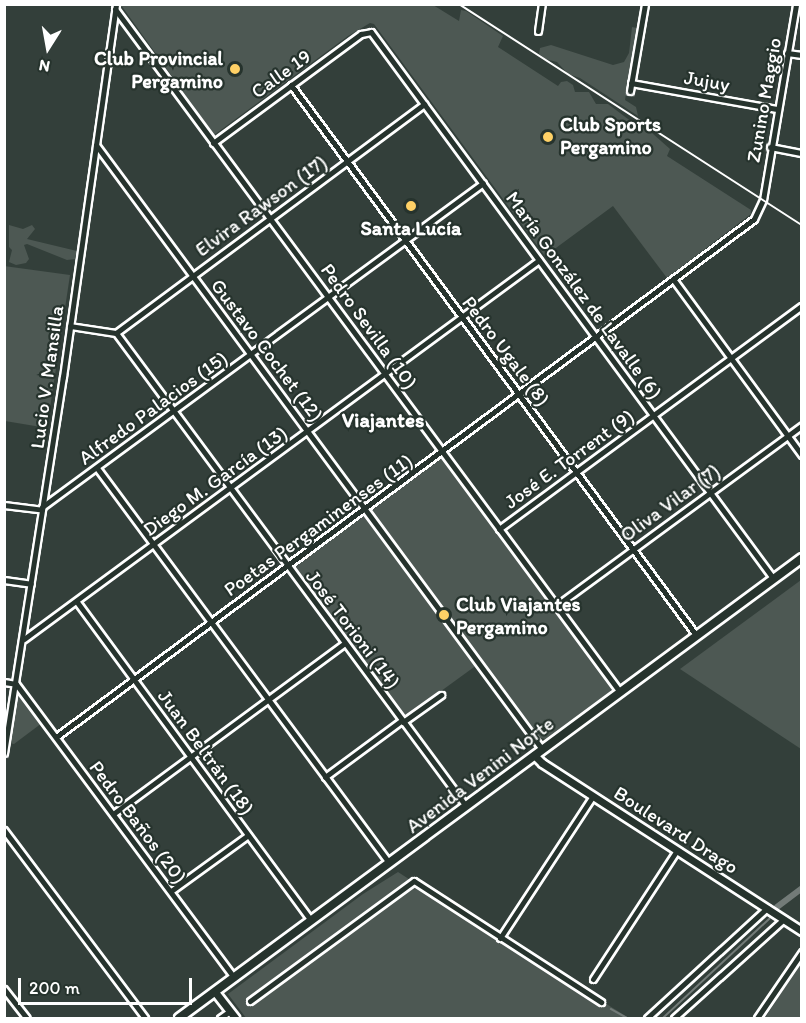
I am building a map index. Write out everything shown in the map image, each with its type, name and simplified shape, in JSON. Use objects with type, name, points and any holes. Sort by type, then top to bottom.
[{"type":"highway","name":"Avenida Venini Norte","points":[[179,1018],[801,558]]},
{"type":"main road","name":"Boulevard Drago","points":[[538,752],[542,763],[801,931]]},
{"type":"main road","points":[[215,992],[235,1018]]},
{"type":"street","points":[[538,31],[542,4]]},
{"type":"street","points":[[630,91],[645,4]]},
{"type":"street","name":"Zunino Maggio","points":[[762,200],[796,4]]},
{"type":"street","name":"Pedro Sevilla (10)","points":[[115,7],[213,143],[329,296],[620,692]]},
{"type":"street","name":"Lucio V. Mansilla","points":[[4,753],[70,326],[115,7]]},
{"type":"street","name":"Calle 19","points":[[213,143],[367,32]]},
{"type":"street","name":"María González de Lavalle (6)","points":[[367,32],[373,34],[773,579]]},
{"type":"street","points":[[787,53],[801,55]]},
{"type":"street","name":"Jujuy","points":[[631,83],[777,109]]},
{"type":"street","name":"Pedro Ugale (8)","points":[[291,85],[696,635]]},
{"type":"street","name":"Elvira Rawson (17)","points":[[116,333],[424,104]]},
{"type":"street","name":"Gustavo Cochet (12)","points":[[96,144],[366,508],[538,752]]},
{"type":"street","points":[[770,147],[801,153]]},
{"type":"street","name":"Alfredo Palacios (15)","points":[[42,509],[483,183]]},
{"type":"street","name":"Poetas Pergaminenses (11)","points":[[56,737],[752,221],[762,200]]},
{"type":"street","name":"Diego M. García (13)","points":[[23,640],[309,432],[539,260]]},
{"type":"street","points":[[673,279],[801,455]]},
{"type":"street","name":"José E. Torrent (9)","points":[[499,529],[801,306]]},
{"type":"street","points":[[70,326],[116,333]]},
{"type":"street","name":"José Torioni (14)","points":[[116,333],[466,806]]},
{"type":"street","name":"Oliva Vilar (7)","points":[[556,606],[801,425]]},
{"type":"street","points":[[97,468],[388,863]]},
{"type":"street","points":[[4,505],[42,509]]},
{"type":"street","points":[[4,580],[31,584]]},
{"type":"street","name":"Juan Beltrán (18)","points":[[77,602],[311,920]]},
{"type":"street","points":[[113,814],[345,643]]},
{"type":"street","points":[[4,682],[16,684]]},
{"type":"street","name":"Pedro Baños (20)","points":[[16,684],[234,978]]},
{"type":"street","points":[[325,777],[441,695]]},
{"type":"street","points":[[500,938],[593,796]]},
{"type":"street","points":[[4,830],[146,1018]]},
{"type":"street","points":[[171,891],[248,836]]},
{"type":"street","points":[[593,979],[677,850]]},
{"type":"street","points":[[250,1001],[414,882],[601,1002]]},
{"type":"street","points":[[647,1018],[768,909]]},
{"type":"street","points":[[674,1018],[781,918]]},
{"type":"street","points":[[757,1018],[801,952]]},
{"type":"street","points":[[4,989],[27,1018]]},
{"type":"street","points":[[220,1018],[230,1011]]},
{"type":"shaded area","name":"Club Sports Pergamino","points":[[121,5],[433,5],[459,21],[461,10],[466,11],[503,36],[498,47],[558,86],[561,82],[567,81],[573,85],[575,92],[589,92],[596,104],[608,104],[636,125],[652,133],[670,149],[667,156],[751,210],[751,214],[667,278],[613,206],[545,256],[374,24],[370,23],[348,36],[214,135]]},
{"type":"shaded area","points":[[632,27],[637,28],[625,100],[636,107],[638,116],[580,78],[568,74],[557,62],[545,59],[539,54],[540,48],[551,45],[613,65],[624,62],[629,53]]},
{"type":"shaded area","points":[[9,225],[23,229],[32,225],[35,229],[27,239],[77,251],[75,259],[67,260],[27,244],[24,245],[29,259],[26,263],[16,265],[9,262],[12,250],[9,247]]},
{"type":"shaded area","points":[[4,266],[70,275],[47,428],[5,421]]},
{"type":"shaded area","name":"Club Viajantes Pergamino","points":[[438,458],[445,459],[612,686],[610,692],[545,739],[537,737],[481,662],[404,718],[293,568],[295,564]]},
{"type":"shaded area","points":[[801,580],[801,749],[680,669]]},
{"type":"shaded area","points":[[20,694],[42,723],[14,744],[9,743],[16,696]]},
{"type":"shaded area","points":[[398,872],[629,1018],[246,1018],[228,994],[363,894]]},
{"type":"shaded area","points":[[801,962],[801,1018],[765,1018]]},
{"type":"waterway","points":[[777,907],[802,888]]},
{"type":"waterway","points":[[663,1018],[769,919]]},
{"type":"waterway","points":[[611,1009],[627,1018]]},
{"type":"railway","points":[[459,4],[802,225]]},
{"type":"place","name":"Club Provincial Pergamino","points":[[235,69]]},
{"type":"place","name":"Club Sports Pergamino","points":[[548,137]]},
{"type":"place","name":"Santa Lucía","points":[[411,206]]},
{"type":"place","name":"Club Viajantes Pergamino","points":[[444,615]]},
{"type":"district","name":"Viajantes","points":[[383,420]]}]
